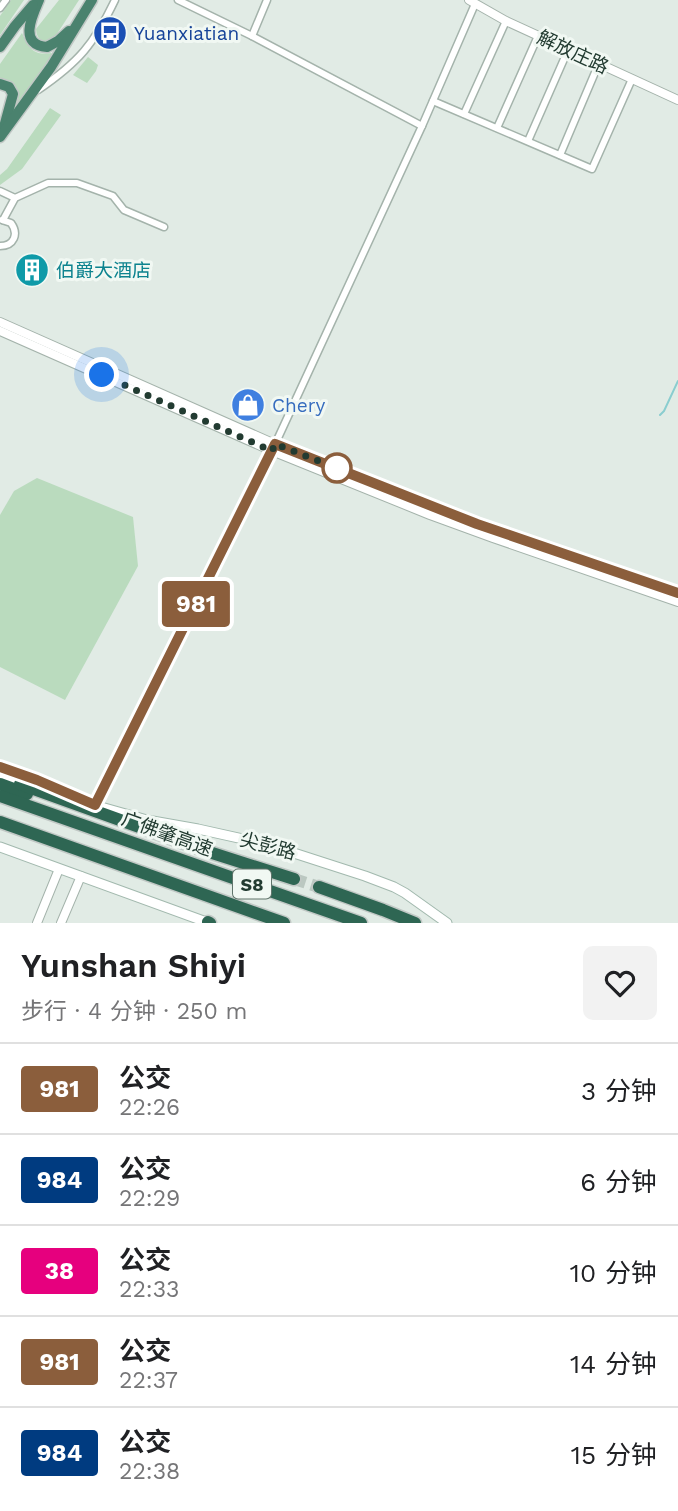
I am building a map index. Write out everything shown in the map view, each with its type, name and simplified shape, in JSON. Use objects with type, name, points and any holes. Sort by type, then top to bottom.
[{"type":"highway","points":[[38,0],[30,22],[29,34],[37,46],[52,45],[80,22]]},
{"type":"highway","points":[[0,47],[38,0]]},
{"type":"highway","points":[[0,137],[51,67],[92,0]]},
{"type":"highway","points":[[0,84],[9,87],[13,94],[0,137]]},
{"type":"highway","points":[[0,784],[45,800],[109,816]]},
{"type":"highway","points":[[20,784],[209,852],[294,879]]},
{"type":"highway","name":"广佛肇高速","points":[[0,796],[361,923]]},
{"type":"highway","name":"S8","points":[[0,822],[284,923]]},
{"type":"highway","points":[[319,887],[415,923]]},
{"type":"main road","points":[[0,777],[95,805]]},
{"type":"main road","name":"尖彭路","points":[[95,805],[147,821],[266,844],[381,881],[405,893],[447,923]]},
{"type":"main road","points":[[1,848],[209,923]]},
{"type":"street","points":[[0,8],[6,0]]},
{"type":"street","points":[[31,95],[61,74],[80,56],[93,41],[115,0]]},
{"type":"street","points":[[178,0],[253,36],[422,125]]},
{"type":"street","points":[[253,36],[267,0]]},
{"type":"street","points":[[95,805],[274,447],[422,125],[472,2]]},
{"type":"street","name":"解放庄路","points":[[472,2],[506,21],[678,100]]},
{"type":"street","points":[[464,114],[506,21]]},
{"type":"street","points":[[496,128],[538,36]]},
{"type":"street","points":[[528,141],[568,50]]},
{"type":"street","points":[[559,155],[598,63]]},
{"type":"street","points":[[433,100],[593,169],[632,79]]},
{"type":"street","points":[[0,246],[9,244],[14,238],[13,226],[2,220],[15,198],[48,183],[77,183],[113,196],[124,210],[164,227]]},
{"type":"street","points":[[0,191],[15,198]]},
{"type":"street","points":[[0,322],[274,447],[469,522],[678,593]]},
{"type":"street","points":[[0,331],[463,528],[678,602]]},
{"type":"street","name":"尖彭路","points":[[0,767],[95,805]]},
{"type":"street","points":[[37,923],[59,869]]},
{"type":"street","points":[[61,923],[81,876]]},
{"type":"green space","points":[[11,0],[24,0],[0,35],[0,16]]},
{"type":"green space","points":[[59,0],[79,0],[53,40],[41,40],[36,29]]},
{"type":"green space","points":[[22,33],[35,52],[53,55],[18,104],[17,91],[0,81],[0,64]]},
{"type":"green space","points":[[88,57],[98,65],[87,83],[73,75]]},
{"type":"green space","points":[[50,108],[61,115],[22,169],[0,185],[0,175]]},
{"type":"green space","points":[[37,478],[133,517],[138,566],[65,700],[0,667],[0,515],[14,491]]},
{"type":"waterway","points":[[660,415],[678,381]]},
{"type":"tunnel","points":[[294,879],[319,887]]},
{"type":"bus line","name":"981","points":[[0,767],[95,805],[275,444],[477,524],[678,593]]},
{"type":"place","name":"Yuanxiatian","points":[[110,33]]},
{"type":"place","name":"伯爵大酒店","points":[[32,270]]},
{"type":"place","name":"Chery","points":[[248,405]]},
{"type":"route","points":[[102,375],[272,451],[275,444],[337,468]]}]
